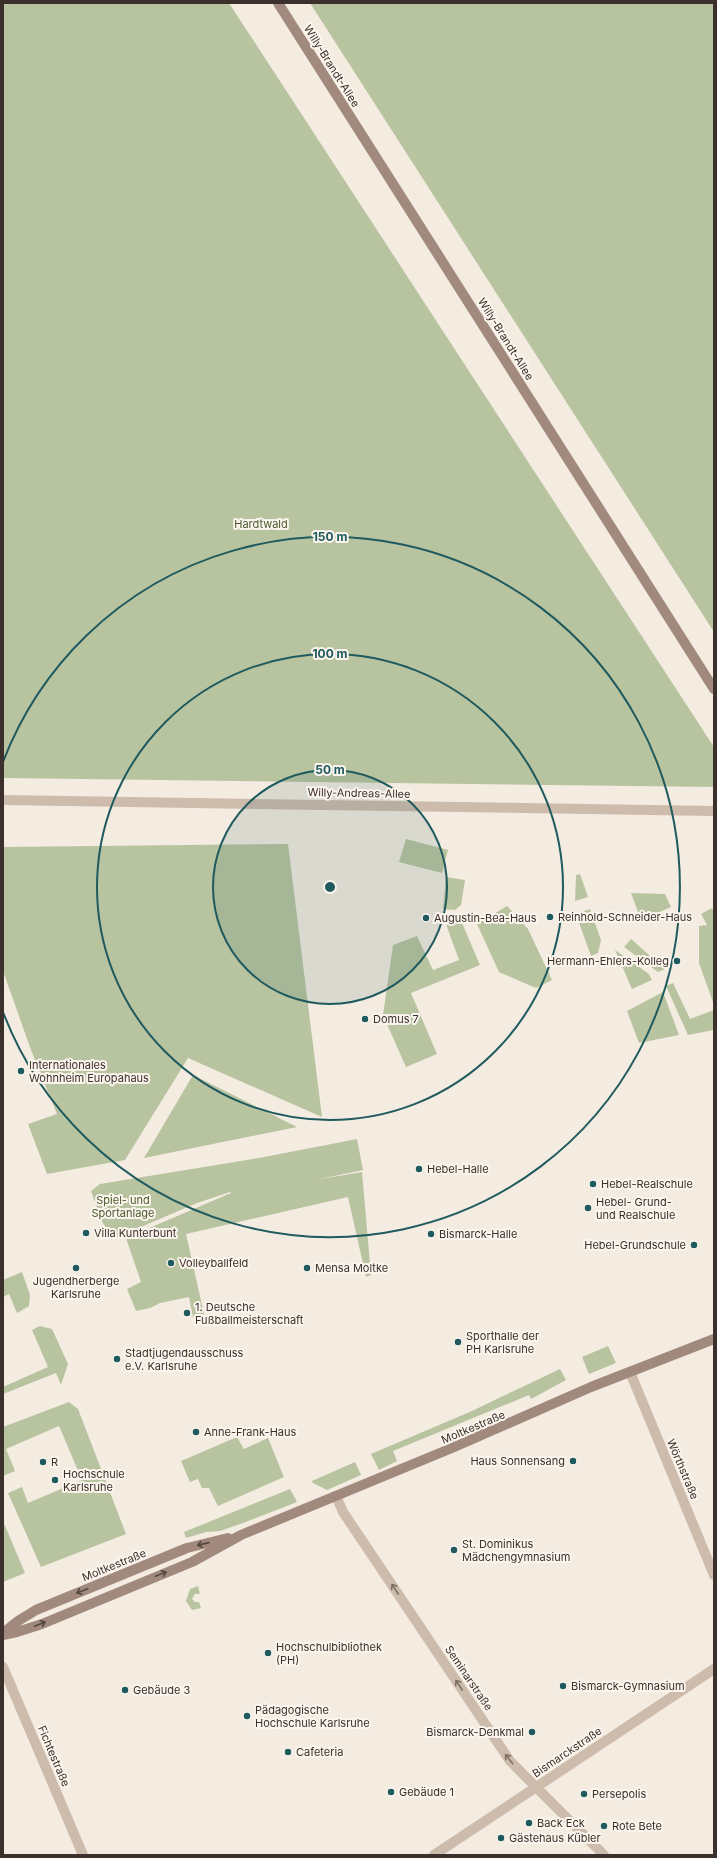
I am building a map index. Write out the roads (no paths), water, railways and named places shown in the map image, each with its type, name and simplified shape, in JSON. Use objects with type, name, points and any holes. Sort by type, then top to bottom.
[{"type":"main road","name":"Willy-Brandt-Allee","points":[[278,3],[714,689]]},
{"type":"main road","name":"Moltkestraße","points":[[3,1634],[17,1632],[42,1624],[192,1562],[241,1535],[510,1424],[630,1372],[714,1339]]},
{"type":"main road","name":"Moltkestraße","points":[[3,1634],[30,1613],[53,1603],[186,1548],[241,1535]]},
{"type":"street","name":"Willy-Andreas-Allee","points":[[3,800],[714,810]]},
{"type":"street","name":"Wörthstraße","points":[[630,1372],[714,1575]]},
{"type":"street","name":"Seminarstraße","points":[[336,1496],[343,1512],[510,1761],[604,1855]]},
{"type":"street","name":"Fichtestraße","points":[[3,1667],[83,1855]]},
{"type":"street","name":"Bismarckstraße","points":[[434,1855],[714,1669]]},
{"type":"place","name":"Reinhold-Schneider-Haus","points":[[550,917]]},
{"type":"place","name":"Augustin-Bea-Haus","points":[[426,918]]},
{"type":"place","name":"Hermann-Ehlers-Kolleg","points":[[677,961]]},
{"type":"place","name":"Domus 7","points":[[365,1019]]},
{"type":"place","name":"Internationales Wohnheim Europahaus","points":[[21,1071]]},
{"type":"place","name":"Hebel-Halle","points":[[419,1169]]},
{"type":"place","name":"Hebel-Realschule","points":[[593,1184]]},
{"type":"place","name":"Hebel- Grund- und Realschule","points":[[588,1208]]},
{"type":"place","name":"Villa Kunterbunt","points":[[86,1233]]},
{"type":"place","name":"Bismarck-Halle","points":[[431,1234]]},
{"type":"place","name":"Hebel-Grundschule","points":[[694,1245]]},
{"type":"place","name":"Volleyballfeld","points":[[171,1263]]},
{"type":"place","name":"Jugendherberge Karlsruhe","points":[[76,1268]]},
{"type":"place","name":"Mensa Moltke","points":[[307,1268]]},
{"type":"place","name":"1. Deutsche Fußballmeisterschaft","points":[[187,1313]]},
{"type":"place","name":"Sporthalle der PH Karlsruhe","points":[[458,1342]]},
{"type":"place","name":"Stadtjugendausschuss e.V. Karlsruhe","points":[[117,1359]]},
{"type":"place","name":"Anne-Frank-Haus","points":[[196,1432]]},
{"type":"place","name":"Haus Sonnensang","points":[[573,1461]]},
{"type":"place","name":"R","points":[[43,1462]]},
{"type":"place","name":"Hochschule Karlsruhe","points":[[55,1480]]},
{"type":"place","name":"St. Dominikus Mädchengymnasium","points":[[454,1550]]},
{"type":"place","name":"Hochschulbibliothek (PH)","points":[[268,1653]]},
{"type":"place","name":"Bismarck-Gymnasium","points":[[563,1686]]},
{"type":"place","name":"Gebäude 3","points":[[125,1690]]},
{"type":"place","name":"Pädagogische Hochschule Karlsruhe","points":[[247,1716]]},
{"type":"place","name":"Bismarck-Denkmal","points":[[532,1732]]},
{"type":"place","name":"Cafeteria","points":[[288,1752]]},
{"type":"place","name":"Gebäude 1","points":[[391,1792]]},
{"type":"place","name":"Persepolis","points":[[584,1794]]},
{"type":"place","name":"Back Eck","points":[[529,1823]]},
{"type":"place","name":"Rote Bete","points":[[604,1826]]},
{"type":"place","name":"Gästehaus Kübler","points":[[501,1838]]},
{"type":"park label","name":"Hardtwald","points":[[261,524]]},
{"type":"park label","name":"Spiel- und Sportanlage","points":[[123,1206]]}]
